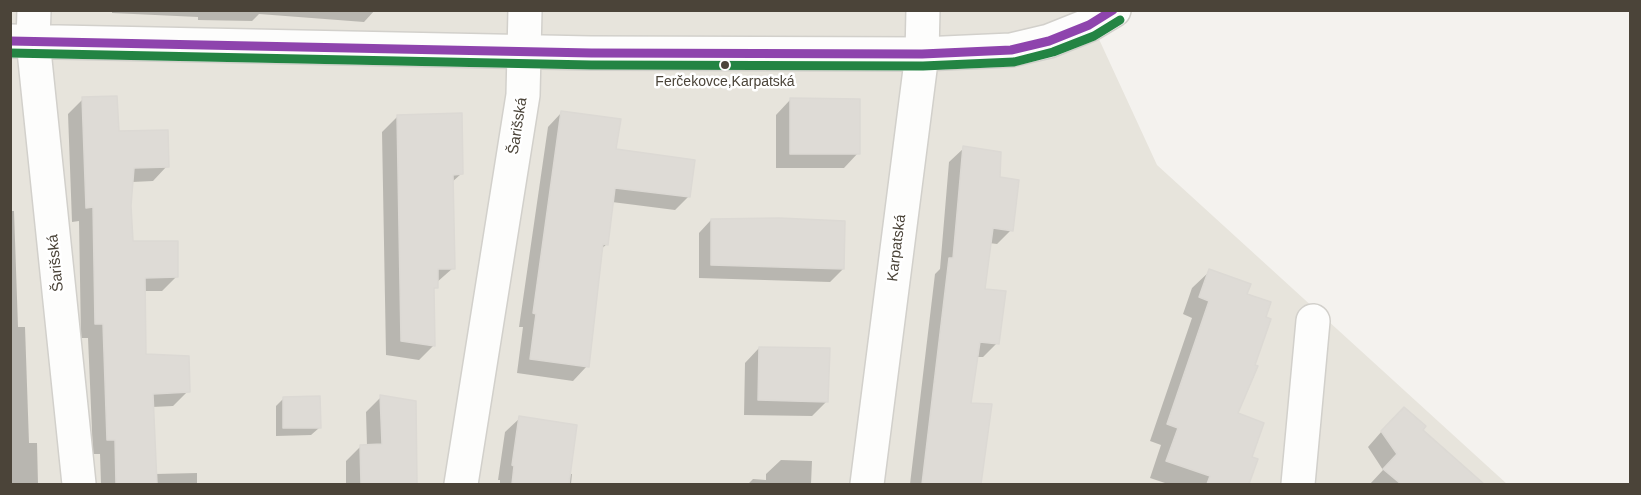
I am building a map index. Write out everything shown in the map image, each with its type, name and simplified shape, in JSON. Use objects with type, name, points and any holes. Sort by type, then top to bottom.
[{"type":"street","name":"Šarišská","points":[[461,484],[523,95],[525,10]]},
{"type":"street","name":"Karpatská","points":[[867,484],[922,54],[923,10]]},
{"type":"street","points":[[26,31],[525,51],[922,54],[1011,50],[1049,41],[1089,25],[1114,10]]},
{"type":"street","name":"Šarišská","points":[[26,31],[79,484]]},
{"type":"street","points":[[1298,484],[1313,321]]},
{"type":"shaded area","points":[[10,11],[1086,11],[1157,165],[1507,484],[11,484]]},
{"type":"building","points":[[117,96],[119,131],[168,130],[169,167],[134,168],[131,206],[133,241],[178,241],[178,277],[145,278],[146,354],[189,356],[190,392],[153,394],[157,484],[116,484],[115,440],[107,440],[103,324],[95,324],[93,207],[86,208],[82,97]]},
{"type":"building","points":[[790,98],[860,99],[860,154],[790,154]]},
{"type":"building","points":[[561,111],[621,119],[616,149],[695,160],[690,197],[615,188],[608,245],[603,244],[589,367],[530,359],[536,314],[533,313]]},
{"type":"building","points":[[462,113],[463,174],[453,175],[455,269],[438,269],[438,288],[434,288],[435,346],[401,341],[397,115]]},
{"type":"building","points":[[963,146],[1001,152],[1000,177],[1019,180],[1013,231],[993,228],[985,289],[1006,291],[999,344],[980,342],[971,403],[992,404],[981,484],[922,484],[949,258],[953,258]]},
{"type":"building","points":[[779,218],[845,221],[844,269],[711,265],[711,219]]},
{"type":"building","points":[[1209,269],[1251,284],[1247,294],[1271,302],[1266,317],[1271,319],[1255,365],[1258,366],[1238,413],[1264,423],[1252,457],[1258,459],[1249,484],[1207,484],[1210,476],[1166,461],[1178,428],[1167,424],[1209,301],[1199,297]]},
{"type":"building","points":[[759,347],[830,348],[828,402],[758,400]]},
{"type":"building","points":[[380,395],[416,401],[417,484],[361,484],[360,445],[382,444]]},
{"type":"building","points":[[320,396],[321,428],[283,428],[283,397]]},
{"type":"building","points":[[1404,407],[1426,426],[1423,430],[1484,484],[1401,484],[1383,469],[1397,454],[1381,431]]},
{"type":"building","points":[[519,416],[577,425],[569,484],[512,484],[514,466],[512,465]]},
{"type":"transit line","points":[[10,41],[591,53],[922,54],[1011,50],[1049,41],[1089,25],[1113,10]]},
{"type":"transit line","points":[[10,53],[591,65],[923,66],[1014,62],[1053,52],[1094,36],[1120,20]]},
{"type":"place","name":"Ferčekovce,Karpatská","points":[[725,65]]}]
